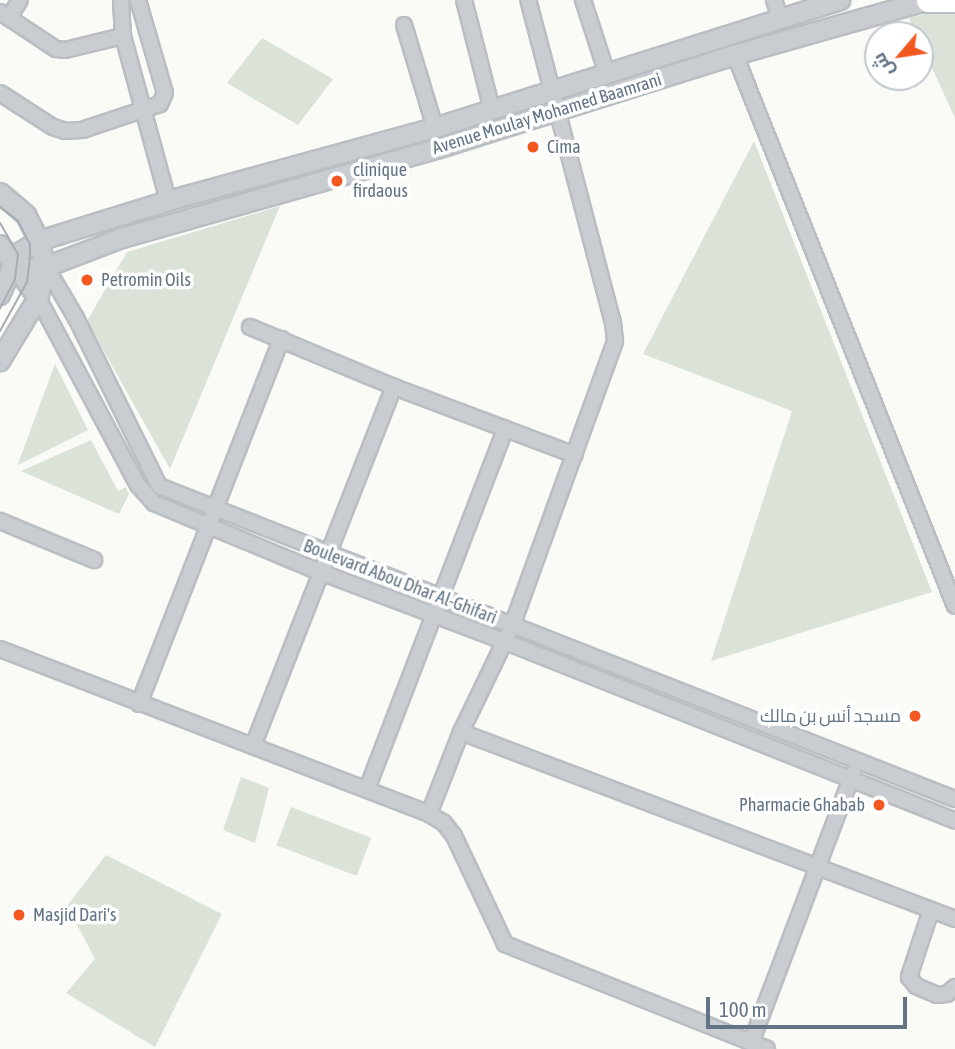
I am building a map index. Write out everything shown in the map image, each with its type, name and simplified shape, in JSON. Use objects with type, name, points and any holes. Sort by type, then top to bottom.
[{"type":"main road","points":[[928,0],[955,0]]},
{"type":"street","points":[[20,0],[5,15],[56,49],[65,50],[123,36]]},
{"type":"street","points":[[0,93],[65,131],[82,130],[142,108],[160,104],[165,93],[138,0],[120,3],[123,36],[142,108],[168,201]]},
{"type":"street","points":[[464,0],[492,110]]},
{"type":"street","points":[[429,814],[461,732],[506,642],[613,349],[615,331],[528,0]]},
{"type":"street","points":[[583,0],[607,74]]},
{"type":"street","points":[[774,0],[780,19]]},
{"type":"street","name":"Avenue Moulay Mohamed Baamrani","points":[[840,0],[435,128],[168,201],[39,241],[18,254],[11,264],[29,269],[46,267],[122,239],[559,111],[735,55],[928,0]]},
{"type":"street","points":[[404,25],[435,128]]},
{"type":"street","points":[[735,55],[955,606]]},
{"type":"street","name":"Boulevard Abou Dhar Al-Ghifari","points":[[0,193],[26,215],[39,241],[46,267],[76,318],[159,486],[955,799]]},
{"type":"street","name":"Boulevard Abou Dhar Al-Ghifari","points":[[0,244],[11,264],[38,298],[145,496],[154,503],[320,572],[506,642],[955,821]]},
{"type":"street","points":[[0,295],[11,264]]},
{"type":"street","points":[[0,361],[38,298],[46,267]]},
{"type":"street","points":[[250,327],[394,387],[575,455]]},
{"type":"street","points":[[139,704],[281,339]]},
{"type":"street","points":[[253,746],[394,387]]},
{"type":"street","points":[[366,789],[505,429]]},
{"type":"street","points":[[0,521],[94,560]]},
{"type":"street","points":[[0,649],[429,814],[443,823],[454,836],[505,944],[767,1049]]},
{"type":"street","points":[[461,732],[955,919]]},
{"type":"street","points":[[751,1043],[858,761]]},
{"type":"street","points":[[931,910],[909,977],[916,986],[937,995],[947,994],[955,987]]},
{"type":"shaded area","points":[[951,7],[955,9],[955,118],[934,72],[934,21],[910,21],[909,18]]},
{"type":"shaded area","points":[[262,38],[333,79],[298,125],[227,83]]},
{"type":"shaded area","points":[[754,141],[932,592],[711,661],[792,411],[643,354]]},
{"type":"shaded area","points":[[280,206],[170,469],[87,321],[127,252]]},
{"type":"shaded area","points":[[55,364],[88,430],[18,465],[18,464]]},
{"type":"shaded area","points":[[91,440],[118,491],[126,487],[129,494],[119,514],[21,471]]},
{"type":"shaded area","points":[[241,777],[269,788],[255,843],[223,830]]},
{"type":"shaded area","points":[[291,807],[371,838],[357,876],[276,845]]},
{"type":"shaded area","points":[[106,855],[222,914],[155,1047],[66,993],[95,959],[67,906]]},
{"type":"tram line","points":[[0,207],[18,221],[30,245],[27,282],[0,331]]},
{"type":"tram line","points":[[0,223],[18,254],[15,279],[0,308]]},
{"type":"place","name":"Cima","points":[[533,147]]},
{"type":"place","name":"clinique firdaous","points":[[337,181]]},
{"type":"place","name":"Petromin Oils","points":[[87,280]]},
{"type":"place","name":"مسجد أنس بن مالك","points":[[915,716]]},
{"type":"place","name":"Pharmacie Ghabab","points":[[879,805]]},
{"type":"place","name":"Masjid Dari's","points":[[19,915]]}]
